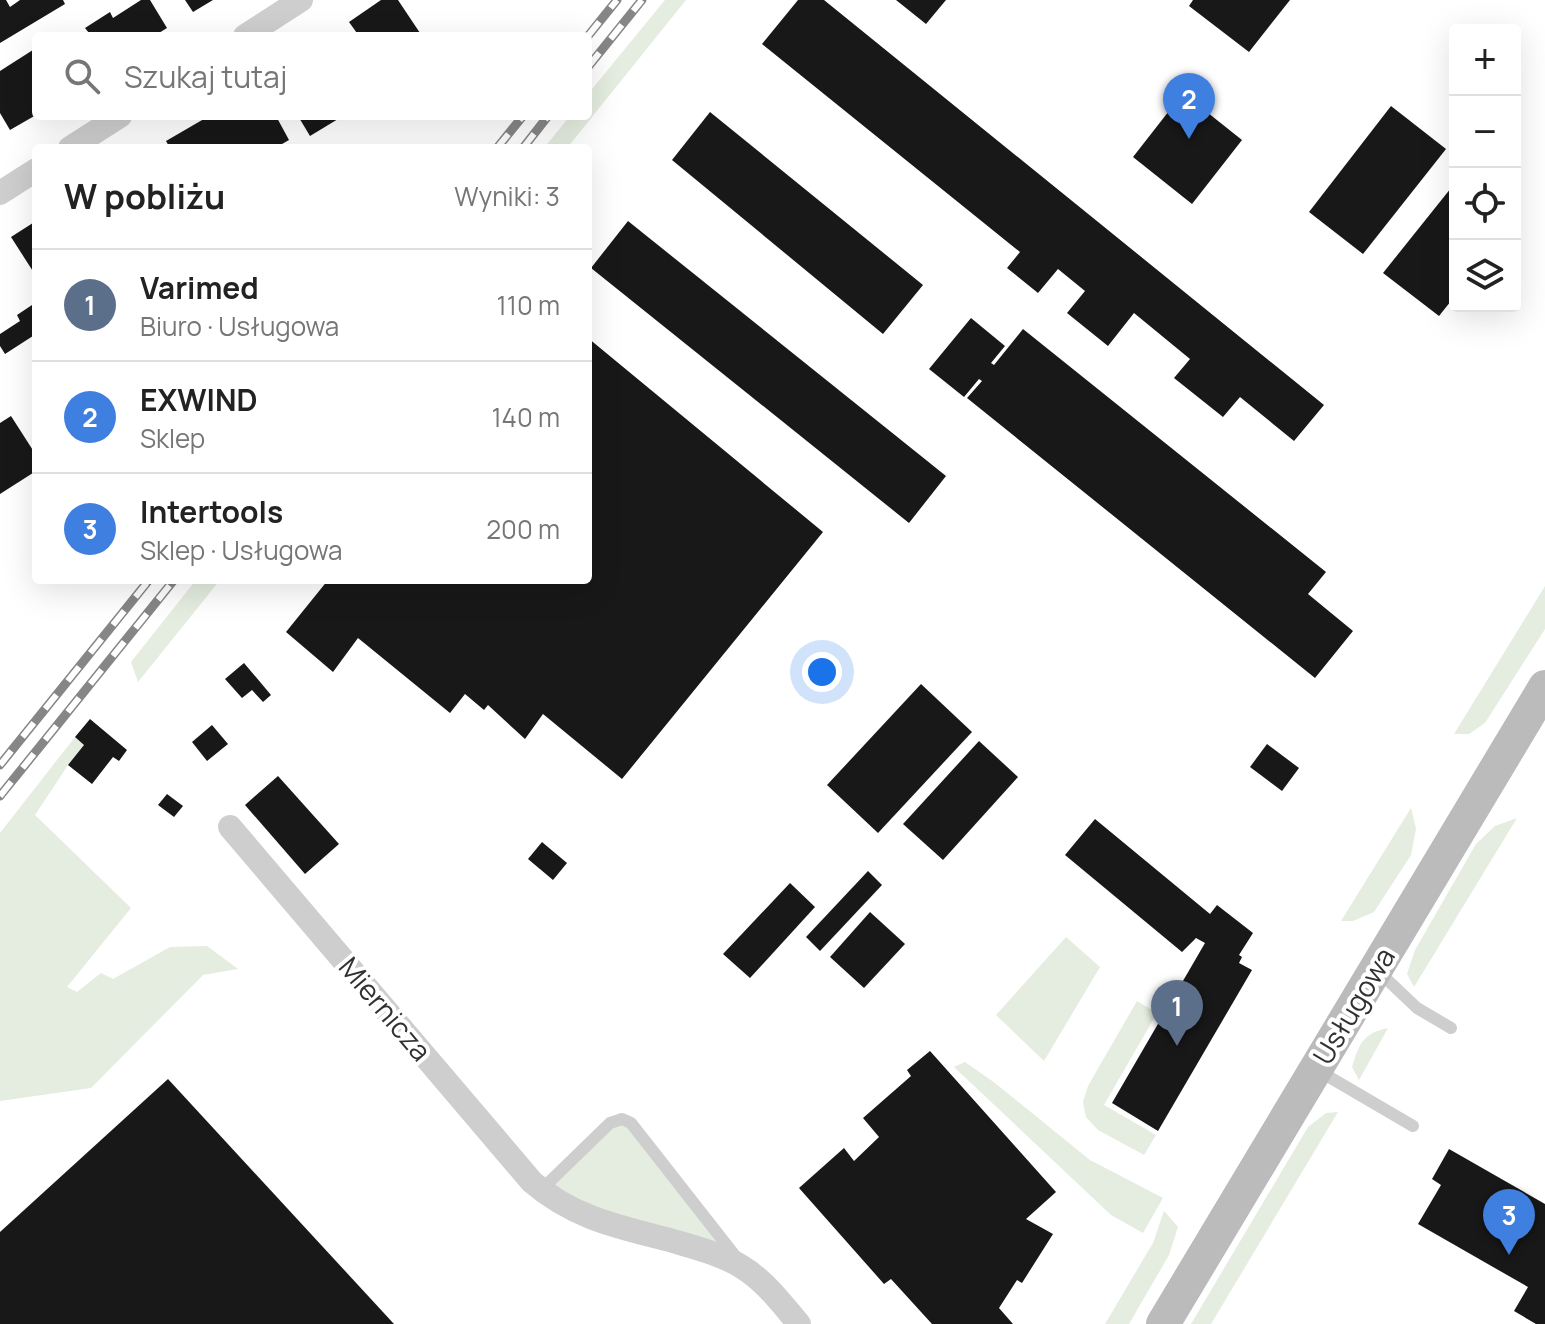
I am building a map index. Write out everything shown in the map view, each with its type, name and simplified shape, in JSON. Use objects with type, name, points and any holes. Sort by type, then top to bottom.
[{"type":"street","points":[[251,32],[301,0]]},
{"type":"street","points":[[76,144],[114,120]]},
{"type":"street","points":[[0,193],[32,173]]},
{"type":"street","name":"Usługowa","points":[[1163,1324],[1545,687]]},
{"type":"street","name":"Miernicza","points":[[230,827],[541,1190],[558,1203],[589,1217],[703,1250],[745,1268],[799,1324]]},
{"type":"lane","points":[[1376,969],[1417,1008],[1451,1028]]},
{"type":"lane","points":[[1315,1069],[1413,1126]]},
{"type":"lane","name":"Miernicza","points":[[541,1190],[610,1123],[618,1119],[627,1120],[745,1268]]},
{"type":"shaded area","points":[[665,0],[686,0],[592,117],[592,89]]},
{"type":"shaded area","points":[[567,120],[590,120],[570,144],[547,144]]},
{"type":"shaded area","points":[[193,584],[217,584],[138,682],[131,662]]},
{"type":"shaded area","points":[[1545,586],[1545,629],[1485,723],[1469,734],[1454,734]]},
{"type":"shaded area","points":[[75,737],[84,745],[35,815],[131,908],[67,987],[77,992],[101,973],[113,979],[170,947],[207,946],[238,969],[203,975],[91,1088],[0,1101],[0,833]]},
{"type":"shaded area","points":[[1411,808],[1416,829],[1411,855],[1374,912],[1353,921],[1341,921]]},
{"type":"shaded area","points":[[1517,818],[1414,987],[1407,974],[1415,950],[1476,844],[1495,826]]},
{"type":"shaded area","points":[[1066,937],[1100,967],[1044,1061],[996,1015]]},
{"type":"shaded area","points":[[1137,1001],[1157,1013],[1104,1105],[1156,1135],[1144,1155],[1098,1130],[1086,1117],[1083,1102],[1088,1086]]},
{"type":"shaded area","points":[[1388,1028],[1359,1080],[1352,1067],[1360,1046],[1367,1036]]},
{"type":"shaded area","points":[[965,1062],[1090,1160],[1163,1198],[1143,1233],[1111,1215],[954,1067]]},
{"type":"shaded area","points":[[1338,1112],[1211,1324],[1191,1324],[1308,1127],[1326,1113]]},
{"type":"shaded area","points":[[622,1119],[745,1268],[545,1193]]},
{"type":"shaded area","points":[[1164,1211],[1178,1227],[1169,1255],[1129,1324],[1105,1324],[1153,1243]]},
{"type":"building","points":[[0,0],[6,0],[10,7],[20,0],[63,0],[65,4],[0,43]]},
{"type":"building","points":[[141,0],[150,0],[167,28],[160,32],[88,32],[85,28],[110,12],[113,18]]},
{"type":"building","points":[[185,0],[213,0],[193,12]]},
{"type":"building","points":[[381,0],[398,0],[419,32],[356,32],[349,22]]},
{"type":"building","points":[[798,0],[824,0],[1324,405],[1294,441],[1240,397],[1223,417],[1174,378],[1190,359],[1134,313],[1108,346],[1067,313],[1085,291],[1058,269],[1038,293],[1007,268],[1020,252],[762,44]]},
{"type":"building","points":[[896,0],[946,0],[926,24]]},
{"type":"building","points":[[1193,0],[1290,0],[1249,52],[1189,6]]},
{"type":"building","points":[[32,51],[32,117],[10,130],[0,113],[0,71]]},
{"type":"building","points":[[1183,93],[1242,140],[1192,204],[1133,157]]},
{"type":"building","points":[[1391,106],[1446,149],[1363,254],[1309,212]]},
{"type":"building","points":[[710,112],[923,285],[883,334],[672,160]]},
{"type":"building","points":[[202,120],[278,120],[289,140],[282,144],[168,144],[166,141]]},
{"type":"building","points":[[300,120],[336,120],[310,136]]},
{"type":"building","points":[[1449,190],[1449,304],[1439,316],[1383,273]]},
{"type":"building","points":[[628,221],[946,476],[909,523],[592,267]]},
{"type":"building","points":[[32,224],[32,270],[11,237]]},
{"type":"building","points":[[32,305],[32,337],[5,354],[0,346],[0,334],[20,321],[17,315]]},
{"type":"building","points":[[971,318],[1005,346],[991,363],[994,365],[1023,329],[1326,572],[1308,594],[1353,631],[1315,678],[967,398],[982,381],[979,379],[964,397],[929,369]]},
{"type":"building","points":[[592,341],[823,532],[622,779],[543,714],[525,739],[488,705],[484,710],[465,694],[450,713],[358,638],[333,672],[286,632],[325,584],[592,584]]},
{"type":"building","points":[[11,416],[32,449],[32,474],[0,494],[0,423]]},
{"type":"building","points":[[244,663],[271,695],[263,702],[252,690],[242,698],[225,679]]},
{"type":"building","points":[[921,684],[972,732],[878,833],[827,785]]},
{"type":"building","points":[[90,719],[127,750],[119,761],[113,757],[92,784],[68,765],[84,745],[75,737]]},
{"type":"building","points":[[212,725],[228,744],[207,761],[192,742]]},
{"type":"building","points":[[979,741],[1018,777],[943,860],[903,824]]},
{"type":"building","points":[[1267,744],[1299,768],[1282,791],[1250,767]]},
{"type":"building","points":[[278,776],[339,844],[305,874],[245,805]]},
{"type":"building","points":[[167,794],[183,806],[174,817],[158,805]]},
{"type":"building","points":[[1095,819],[1210,914],[1217,905],[1253,933],[1239,955],[1242,957],[1239,963],[1252,970],[1158,1131],[1112,1103],[1205,943],[1196,938],[1182,952],[1065,855]]},
{"type":"building","points":[[542,842],[567,863],[553,880],[528,859]]},
{"type":"building","points":[[868,871],[882,885],[820,951],[806,937]]},
{"type":"building","points":[[790,883],[815,907],[750,978],[723,954]]},
{"type":"building","points":[[870,912],[905,944],[864,988],[830,957]]},
{"type":"building","points":[[930,1051],[1056,1192],[1026,1219],[1053,1234],[1022,1283],[1017,1280],[999,1308],[1013,1324],[932,1324],[891,1279],[884,1284],[799,1188],[844,1148],[854,1161],[879,1137],[863,1118],[911,1076],[907,1070]]},
{"type":"building","points":[[168,1079],[394,1324],[0,1324],[0,1232]]},
{"type":"building","points":[[1449,1149],[1545,1204],[1545,1324],[1536,1324],[1514,1311],[1528,1287],[1418,1224],[1441,1185],[1432,1179]]},
{"type":"railway","points":[[591,32],[617,0]]},
{"type":"railway","points":[[592,62],[642,0]]},
{"type":"railway","points":[[500,144],[520,120]]},
{"type":"railway","points":[[526,144],[545,120]]},
{"type":"railway","points":[[0,765],[146,584]]},
{"type":"railway","points":[[0,796],[171,584]]},
{"type":"place","name":"EXWIND","points":[[1189,139]]},
{"type":"place","name":"Varimed","points":[[1177,1046]]},
{"type":"place","name":"Intertools","points":[[1509,1255]]}]
